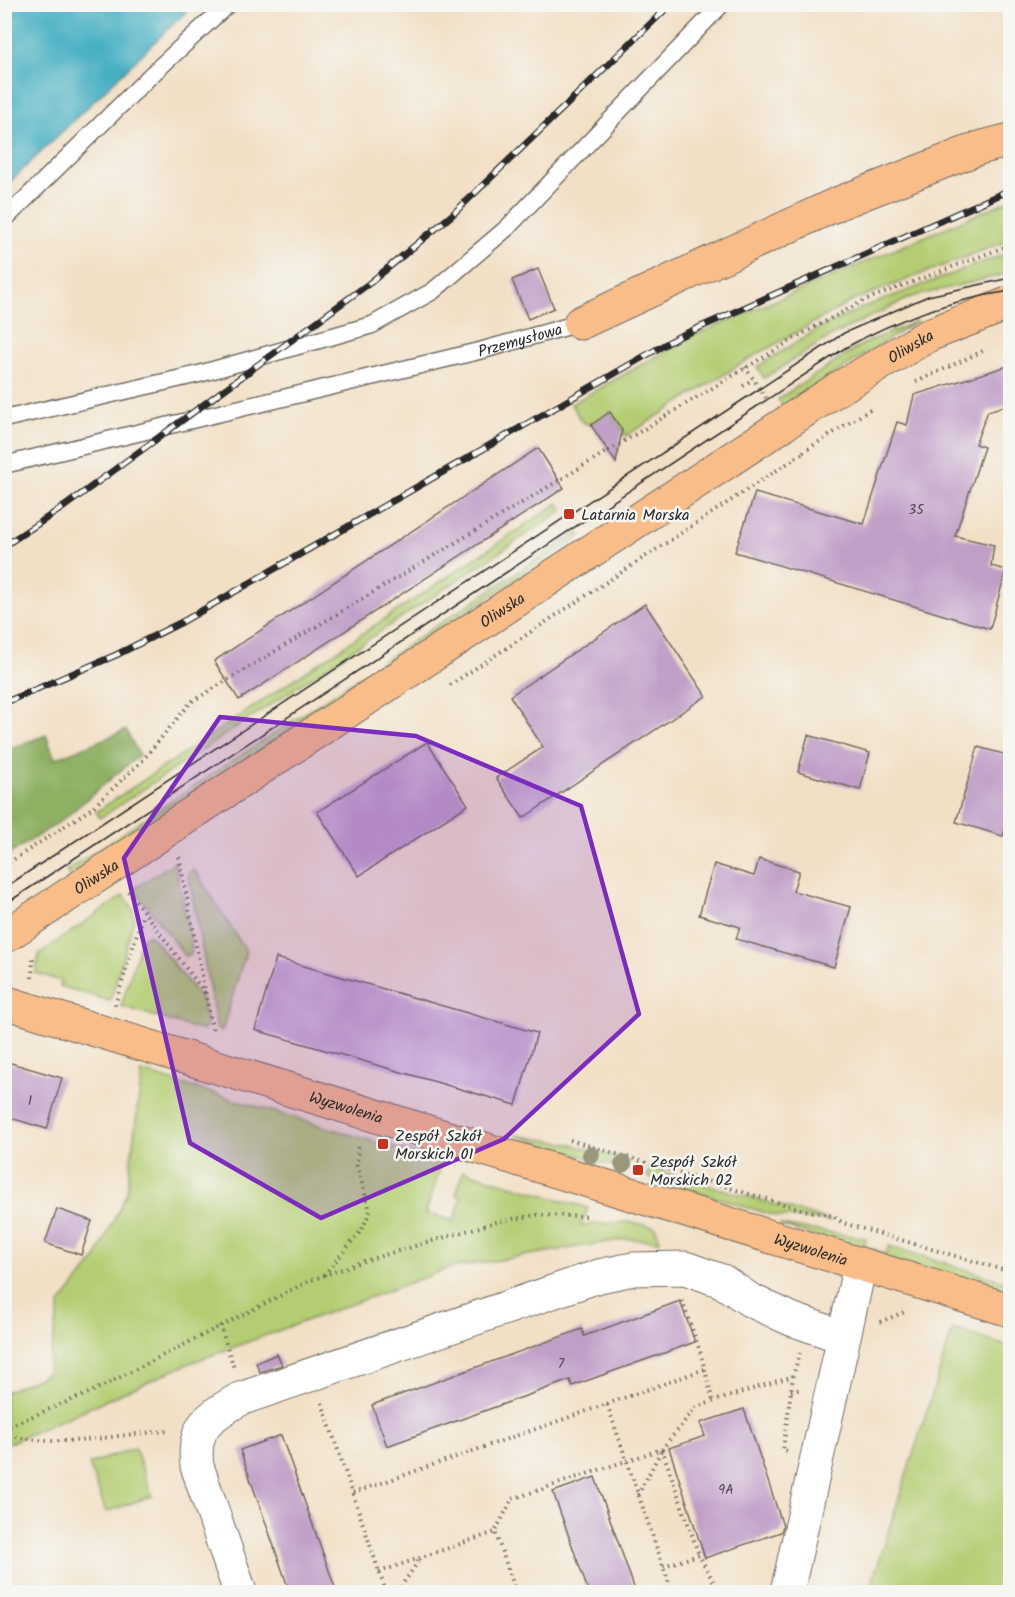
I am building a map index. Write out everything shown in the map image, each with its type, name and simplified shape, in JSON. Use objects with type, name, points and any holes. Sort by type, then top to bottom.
[{"type":"main road","name":"Przemysłowa","points":[[580,323],[839,203],[979,148],[1011,140]]},
{"type":"main road","name":"Oliwska","points":[[4,937],[836,390],[929,335],[1011,303]]},
{"type":"main road","name":"Wyzwolenia","points":[[4,1002],[1011,1311]]},
{"type":"street","name":"Wyzwolenia","points":[[787,1593],[860,1266]]},
{"type":"street","points":[[240,1593],[196,1466],[194,1446],[200,1430],[210,1417],[243,1398],[599,1276],[656,1267],[685,1268],[700,1272],[791,1320],[843,1337]]},
{"type":"lane","points":[[4,220],[150,76],[228,4]]},
{"type":"lane","points":[[4,419],[199,374],[372,325],[434,291],[507,228],[722,4]]},
{"type":"lane","name":"Przemysłowa","points":[[4,465],[472,353],[580,323]]},
{"type":"path","points":[[4,866],[93,808],[142,761],[190,702],[819,324],[865,300],[1011,245]]},
{"type":"path","points":[[743,386],[753,379]]},
{"type":"path","points":[[179,853],[213,1035]]},
{"type":"path","points":[[126,888],[143,914],[206,994]]},
{"type":"path","points":[[113,1013],[143,914]]},
{"type":"path","points":[[324,1276],[362,1230],[370,1211],[357,1166],[357,1139]]},
{"type":"path","points":[[4,1428],[91,1392],[220,1325],[324,1276],[501,1221],[537,1215],[588,1216]]},
{"type":"path","points":[[843,1223],[1011,1272]]},
{"type":"path","points":[[678,1291],[705,1369],[713,1401]]},
{"type":"path","points":[[220,1325],[243,1398]]},
{"type":"path","points":[[638,1496],[662,1449],[696,1407],[793,1376],[802,1346]]},
{"type":"path","points":[[353,1493],[705,1369]]},
{"type":"path","points":[[312,1374],[386,1593]]},
{"type":"path","points":[[607,1404],[672,1593]]},
{"type":"path","points":[[4,1434],[28,1440],[91,1442],[137,1433],[200,1430]]},
{"type":"path","points":[[379,1572],[495,1532],[512,1499],[662,1449]]},
{"type":"path","points":[[662,1449],[699,1555],[719,1593]]},
{"type":"path","points":[[495,1532],[516,1593]]},
{"type":"path","points":[[663,1566],[699,1555]]},
{"type":"path","points":[[397,1593],[421,1558]]},
{"type":"highlighted area","points":[[220,717],[416,736],[581,806],[639,1014],[504,1139],[321,1218],[190,1143],[124,858]]},
{"type":"green space","points":[[1010,200],[1010,240],[854,300],[747,360],[626,436],[610,412],[591,425],[582,422],[571,404],[695,335]]},
{"type":"green space","points":[[1010,252],[1010,271],[911,297],[833,335],[764,378],[757,367],[816,330],[864,307]]},
{"type":"green space","points":[[917,321],[783,407],[778,399],[863,344]]},
{"type":"green space","points":[[558,503],[563,510],[100,818],[96,812]]},
{"type":"green space","points":[[578,532],[581,536],[69,876],[66,871]]},
{"type":"green space","points":[[126,730],[139,755],[61,821],[5,857],[5,751],[46,735],[55,759]]},
{"type":"green space","points":[[175,862],[192,948],[191,954],[185,956],[134,889]]},
{"type":"green space","points":[[194,869],[246,951],[222,1031],[217,1029],[188,873]]},
{"type":"green space","points":[[124,895],[133,909],[134,920],[110,1001],[60,986],[61,981],[36,973],[39,954]]},
{"type":"green space","points":[[146,935],[152,937],[202,1000],[207,1026],[203,1031],[121,1006],[141,941]]},
{"type":"green space","points":[[142,1072],[442,1162],[426,1213],[454,1221],[462,1197],[456,1195],[463,1171],[588,1208],[581,1225],[631,1222],[655,1227],[660,1241],[627,1239],[450,1268],[190,1363],[5,1445],[5,1392],[47,1374],[60,1304],[95,1260],[127,1192]]},
{"type":"green space","points":[[515,1135],[571,1144],[628,1161],[625,1170]]},
{"type":"green space","points":[[650,1168],[831,1221],[776,1216],[647,1177]]},
{"type":"green space","points":[[779,1225],[866,1238],[864,1246],[886,1254],[889,1246],[1010,1283],[1010,1297]]},
{"type":"green space","points":[[953,1329],[1010,1347],[1010,1592],[869,1592]]},
{"type":"green space","points":[[135,1448],[152,1496],[106,1512],[89,1464]]},
{"type":"water","points":[[5,4],[193,4],[193,5],[5,187]]},
{"type":"building","points":[[538,269],[554,308],[528,319],[512,280]]},
{"type":"building","points":[[1011,365],[1011,404],[988,411],[975,444],[984,447],[955,536],[994,545],[991,566],[1006,570],[990,629],[735,552],[755,493],[864,524],[897,422],[907,425],[914,395]]},
{"type":"building","points":[[610,412],[622,430],[616,463],[591,425]]},
{"type":"building","points":[[538,448],[564,488],[239,700],[214,661]]},
{"type":"building","points":[[645,604],[706,696],[523,818],[496,778],[543,747],[510,696]]},
{"type":"building","points":[[808,735],[870,753],[860,790],[798,772]]},
{"type":"building","points":[[427,742],[468,805],[359,876],[317,812]]},
{"type":"building","points":[[978,747],[1011,756],[1011,813],[1003,836],[956,822]]},
{"type":"building","points":[[759,859],[799,871],[793,891],[851,907],[834,967],[736,939],[740,927],[699,915],[714,864],[754,876]]},
{"type":"building","points":[[276,958],[537,1033],[516,1105],[255,1030]]},
{"type":"building","points":[[4,1061],[62,1078],[47,1129],[4,1116]]},
{"type":"building","points":[[57,1209],[92,1221],[81,1255],[45,1243]]},
{"type":"building","points":[[680,1301],[695,1342],[572,1386],[570,1380],[387,1446],[372,1405],[582,1329],[584,1336]]},
{"type":"building","points":[[277,1354],[282,1365],[260,1372],[256,1363]]},
{"type":"building","points":[[744,1409],[783,1526],[781,1532],[705,1558],[669,1448],[705,1436],[700,1423]]},
{"type":"building","points":[[281,1435],[337,1593],[290,1593],[240,1450]]},
{"type":"building","points":[[595,1477],[636,1593],[589,1593],[553,1492]]},
{"type":"tram line","points":[[4,888],[844,333],[928,296],[1010,278]]},
{"type":"tram line","points":[[4,905],[845,348],[865,337],[925,312],[967,299],[1010,291]]},
{"type":"railway","points":[[4,546],[65,506],[371,282],[452,215],[671,4]]},
{"type":"railway","points":[[4,703],[116,655],[182,622],[678,337],[1010,190]]},
{"type":"place","name":"Latarnia Morska","points":[[569,514]]},
{"type":"place","name":"Zespół Szkół Morskich 01","points":[[383,1144]]},
{"type":"place","name":"Zespół Szkół Morskich 02","points":[[638,1170]]}]
